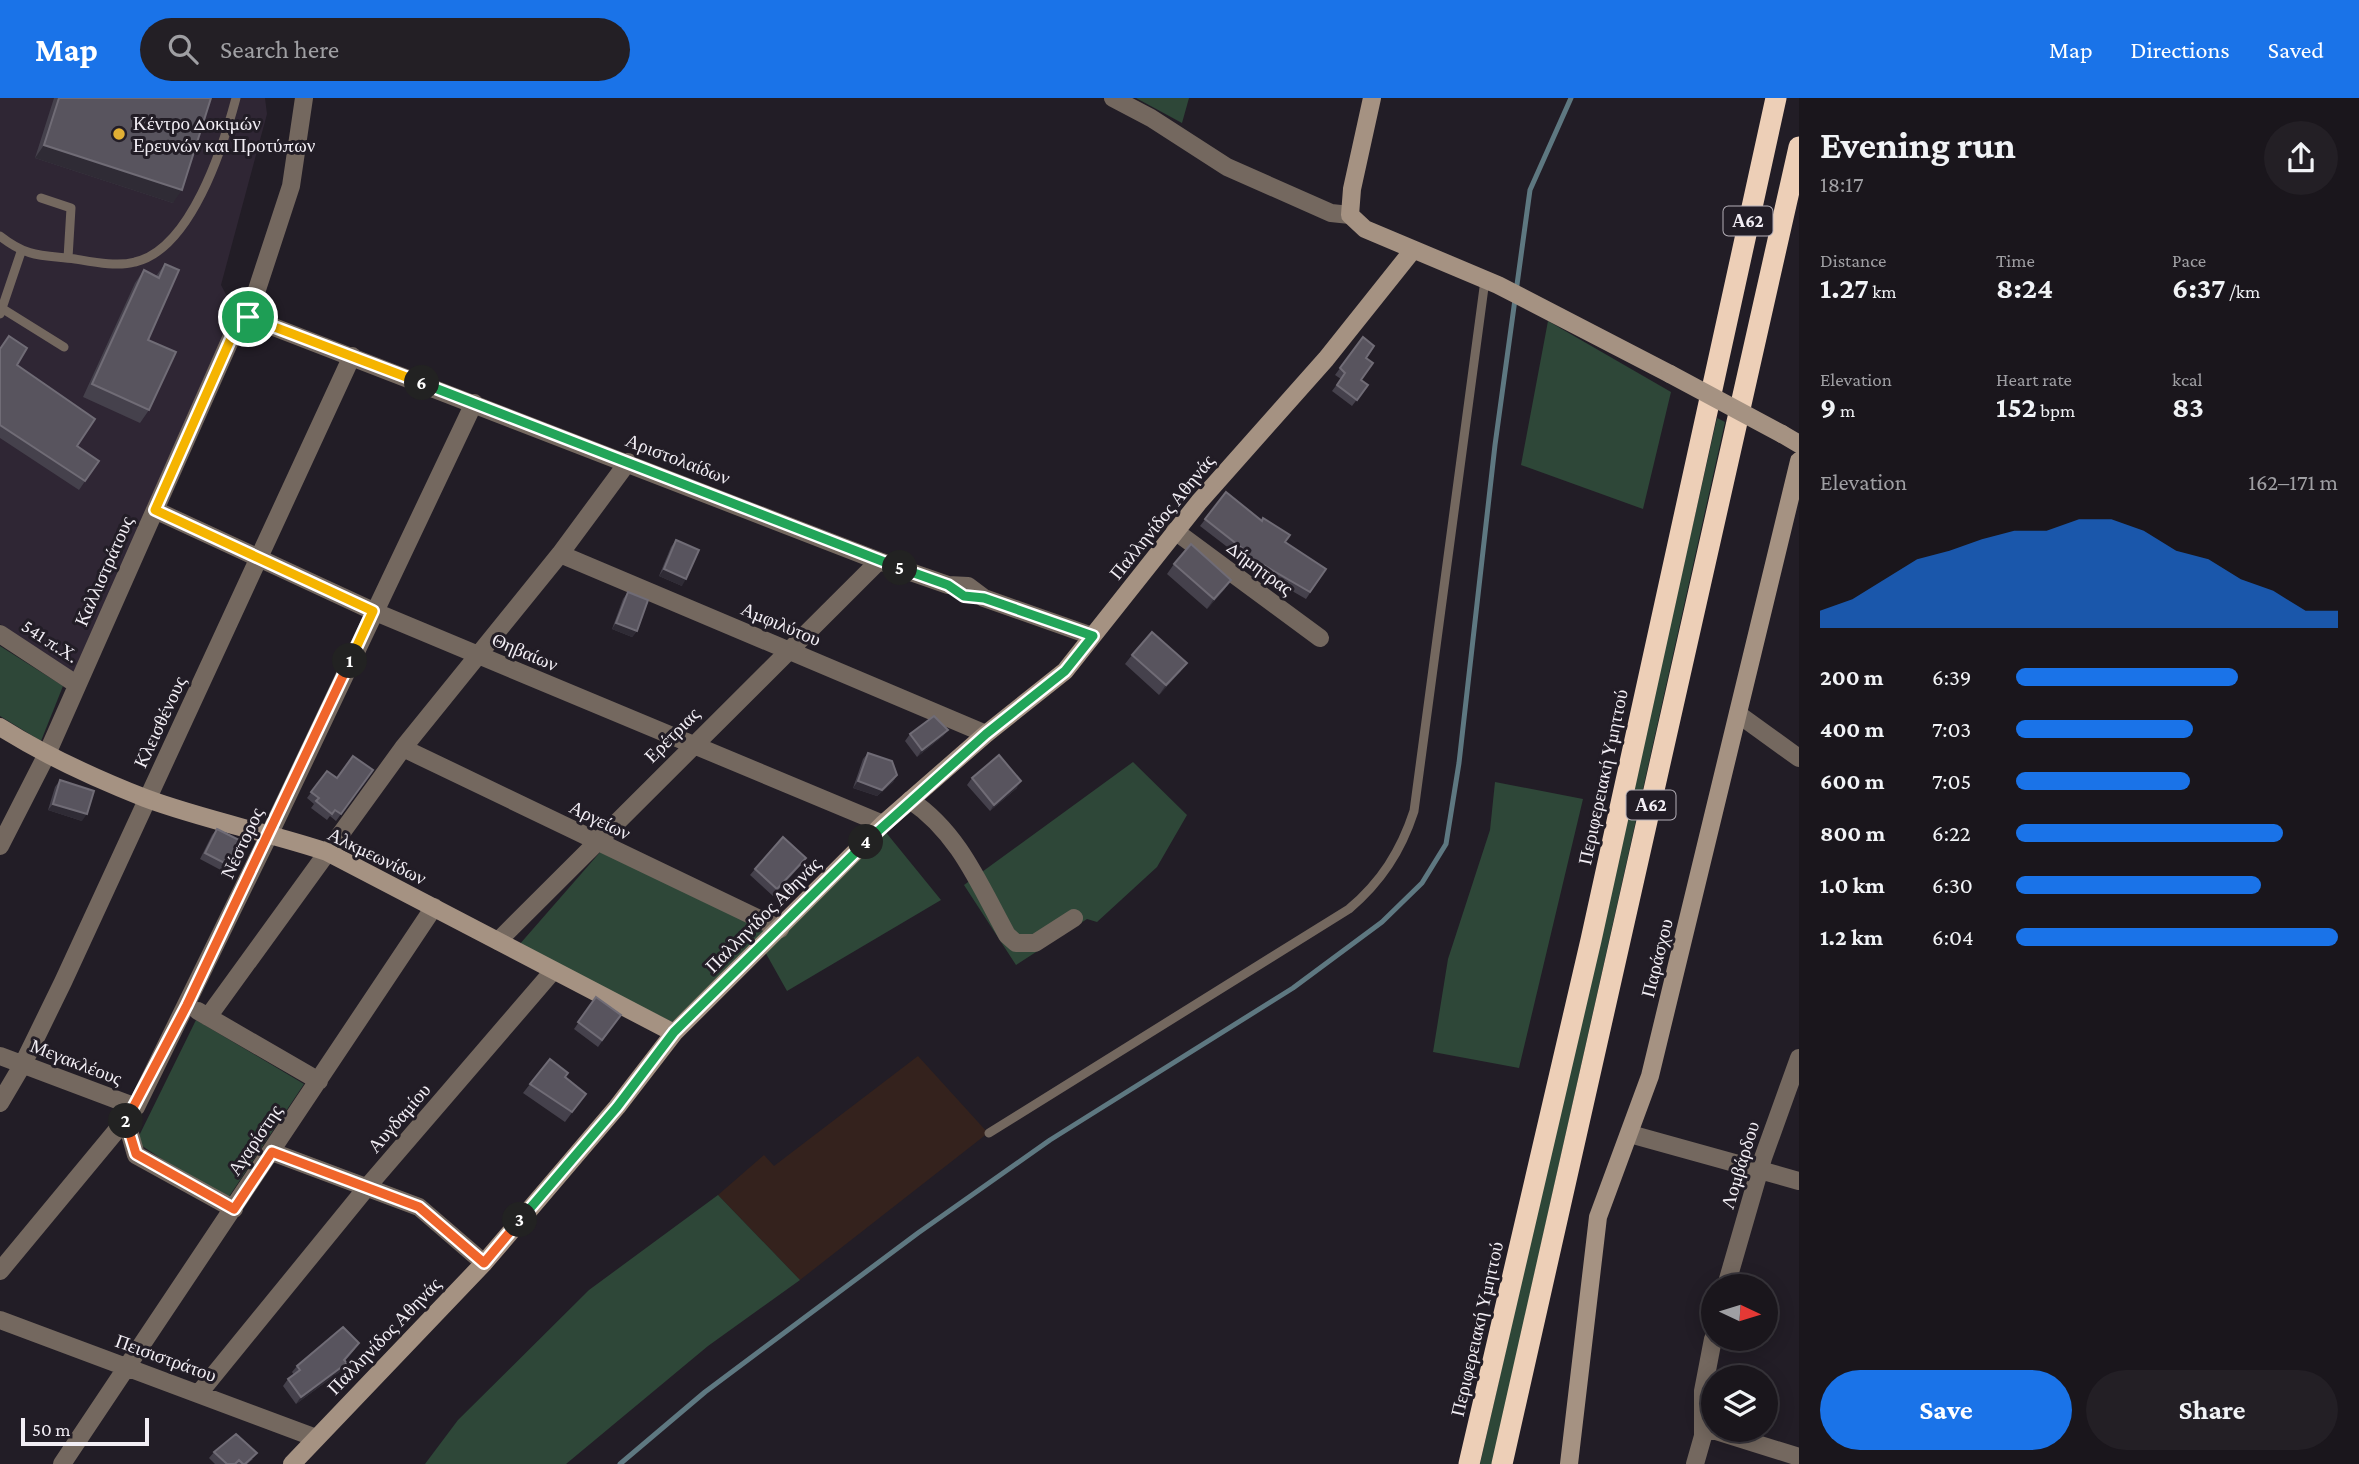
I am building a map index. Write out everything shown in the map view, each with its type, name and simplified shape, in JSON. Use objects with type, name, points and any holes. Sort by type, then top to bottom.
[{"type":"highway","name":"Περιφερειακή Υμηττού","points":[[1469,1464],[1591,940],[1775,99]]},
{"type":"highway","name":"Α62","points":[[1502,1464],[1799,147]]},
{"type":"street","points":[[248,317],[291,186],[304,98]]},
{"type":"street","points":[[1113,98],[1151,118],[1227,167],[1331,213],[1350,215],[1364,229],[1529,300],[1799,444]]},
{"type":"street","points":[[1350,215],[1352,190],[1372,98]]},
{"type":"street","name":"Παλληνίδος Αθηνάς","points":[[292,1464],[484,1263],[617,1107],[674,1032],[883,824],[986,734],[1065,671],[1175,531],[1326,359],[1413,250]]},
{"type":"street","name":"Αριστολαίδων","points":[[248,317],[474,402],[879,561],[948,585],[968,586],[984,598],[1093,636]]},
{"type":"street","name":"Καλλιστράτους","points":[[0,846],[46,756],[240,318],[248,317]]},
{"type":"street","name":"Κλεισθένους","points":[[0,1103],[23,1064],[148,799],[260,561],[352,356]]},
{"type":"street","name":"Νέστορος","points":[[0,1271],[131,1114],[270,833],[474,402]]},
{"type":"street","name":"Παράσχου","points":[[1569,1464],[1579,1401],[1592,1243],[1601,1205],[1630,1134],[1652,1067],[1799,461]]},
{"type":"street","points":[[208,1017],[403,748],[476,654],[560,554],[628,462]]},
{"type":"street","name":"Θηβαίων","points":[[155,510],[260,561],[373,611],[690,746],[883,824]]},
{"type":"street","name":"Δήμητρας","points":[[1175,531],[1320,638]]},
{"type":"street","name":"Αμφιλύτου","points":[[560,554],[986,734]]},
{"type":"street","name":"Ερέτριας","points":[[498,941],[690,746],[879,561]]},
{"type":"street","name":"541 π.Χ.","points":[[0,634],[76,684]]},
{"type":"street","points":[[1738,714],[1799,758]]},
{"type":"street","name":"Αλκμεωνίδων","points":[[0,727],[46,756],[148,799],[327,852],[674,1032]]},
{"type":"street","name":"Αργείων","points":[[403,748],[780,929]]},
{"type":"street","points":[[910,800],[931,814],[956,842],[1007,935],[1017,943],[1035,943],[1074,918]]},
{"type":"street","name":"Αγαρίστης","points":[[62,1464],[434,907]]},
{"type":"street","name":"Αυγδαμίου","points":[[200,1392],[368,1186],[553,971]]},
{"type":"street","points":[[187,1005],[319,1081]]},
{"type":"street","name":"Μεγακλέους","points":[[0,1056],[131,1114]]},
{"type":"street","name":"Λομβάρδου","points":[[1730,1274],[1760,1170],[1799,1058]]},
{"type":"street","points":[[131,1114],[136,1154],[234,1209]]},
{"type":"street","points":[[1630,1134],[1799,1181]]},
{"type":"street","points":[[272,1152],[419,1207],[484,1263]]},
{"type":"street","name":"Πεισιστράτου","points":[[0,1320],[200,1392],[316,1438]]},
{"type":"street","points":[[1695,1464],[1701,1436]]},
{"type":"street","points":[[1751,1442],[1799,1457]]},
{"type":"lane","points":[[0,236],[20,252],[135,262],[168,243],[200,197],[220,157],[236,98]]},
{"type":"lane","points":[[41,198],[71,208],[68,258]]},
{"type":"lane","points":[[20,252],[2,312],[64,347]]},
{"type":"lane","points":[[989,1133],[1335,920],[1376,885],[1399,850],[1414,811],[1492,283]]},
{"type":"shaded area","points":[[0,98],[265,98],[267,114],[221,285],[237,315],[76,675],[0,624]]},
{"type":"shaded area","points":[[918,1056],[988,1133],[800,1280],[718,1195],[764,1155],[774,1166]]},
{"type":"green space","points":[[1136,98],[1189,98],[1182,123]]},
{"type":"green space","points":[[1548,321],[1671,392],[1643,509],[1521,465]]},
{"type":"green space","points":[[1717,418],[1725,422],[1492,1464],[1480,1464]]},
{"type":"green space","points":[[0,646],[63,686],[41,741],[0,716]]},
{"type":"green space","points":[[1133,762],[1187,815],[1157,867],[1097,922],[1087,919],[1016,965],[964,885]]},
{"type":"green space","points":[[1495,782],[1583,799],[1519,1068],[1433,1052],[1448,959],[1490,830]]},
{"type":"green space","points":[[884,830],[941,900],[787,991],[764,950]]},
{"type":"green space","points":[[602,850],[768,931],[672,1022],[519,945]]},
{"type":"green space","points":[[196,1020],[304,1084],[226,1201],[136,1142]]},
{"type":"green space","points":[[718,1195],[800,1280],[708,1346],[566,1464],[425,1464],[458,1420],[589,1290]]},
{"type":"building","name":"Κέντρο Δοκιμών Ερευνών και Προτύπων","points":[[59,98],[211,98],[182,190],[44,145]]},
{"type":"building","points":[[165,264],[179,270],[148,340],[176,352],[149,410],[92,384],[144,270],[159,278]]},
{"type":"building","points":[[9,336],[27,348],[17,365],[95,419],[77,446],[99,461],[85,481],[0,425],[0,349]]},
{"type":"building","points":[[1363,337],[1374,346],[1366,358],[1373,363],[1361,380],[1368,385],[1357,400],[1337,385],[1345,373],[1340,368]]},
{"type":"building","points":[[1226,492],[1262,521],[1263,518],[1290,535],[1285,542],[1326,569],[1310,592],[1241,552],[1243,549],[1205,519]]},
{"type":"building","points":[[676,540],[699,550],[686,579],[664,569]]},
{"type":"building","points":[[1191,544],[1231,580],[1214,599],[1174,564]]},
{"type":"building","points":[[628,592],[648,600],[637,631],[616,623]]},
{"type":"building","points":[[1152,632],[1187,663],[1166,685],[1132,655]]},
{"type":"building","points":[[934,716],[948,730],[922,750],[910,734]]},
{"type":"building","points":[[868,753],[892,761],[897,775],[882,790],[858,781]]},
{"type":"building","points":[[999,755],[1021,781],[994,805],[972,778]]},
{"type":"building","points":[[353,756],[373,770],[341,814],[335,810],[332,814],[316,801],[319,798],[311,792],[327,771],[337,778]]},
{"type":"building","points":[[60,780],[94,791],[87,814],[53,804]]},
{"type":"building","points":[[217,829],[247,844],[234,868],[205,853]]},
{"type":"building","points":[[783,837],[806,858],[777,889],[755,869]]},
{"type":"building","points":[[596,997],[621,1015],[602,1040],[578,1022]]},
{"type":"building","points":[[550,1059],[568,1073],[565,1077],[586,1094],[572,1112],[530,1084]]},
{"type":"building","points":[[343,1327],[359,1343],[344,1360],[347,1363],[301,1397],[288,1379],[300,1370],[297,1366]]},
{"type":"building","points":[[236,1434],[257,1453],[245,1464],[239,1460],[235,1464],[227,1464],[214,1452]]},
{"type":"waterway","points":[[620,1464],[705,1392],[918,1233],[1050,1140],[1293,988],[1382,922],[1422,883],[1446,844],[1459,763],[1495,445],[1530,190],[1571,98]]},
{"type":"place","name":"Κέντρο Δοκιμών Ερευνών και Προτύπων","points":[[119,134]]},
{"type":"route","points":[[248,317],[879,561],[948,585],[964,596],[984,598],[1093,636],[1065,671],[986,734],[883,824],[674,1032],[617,1107],[484,1263],[419,1207],[272,1152],[234,1209],[136,1154],[126,1120],[136,1107],[187,1005],[373,611],[260,561],[155,510],[240,318],[248,317]]}]
